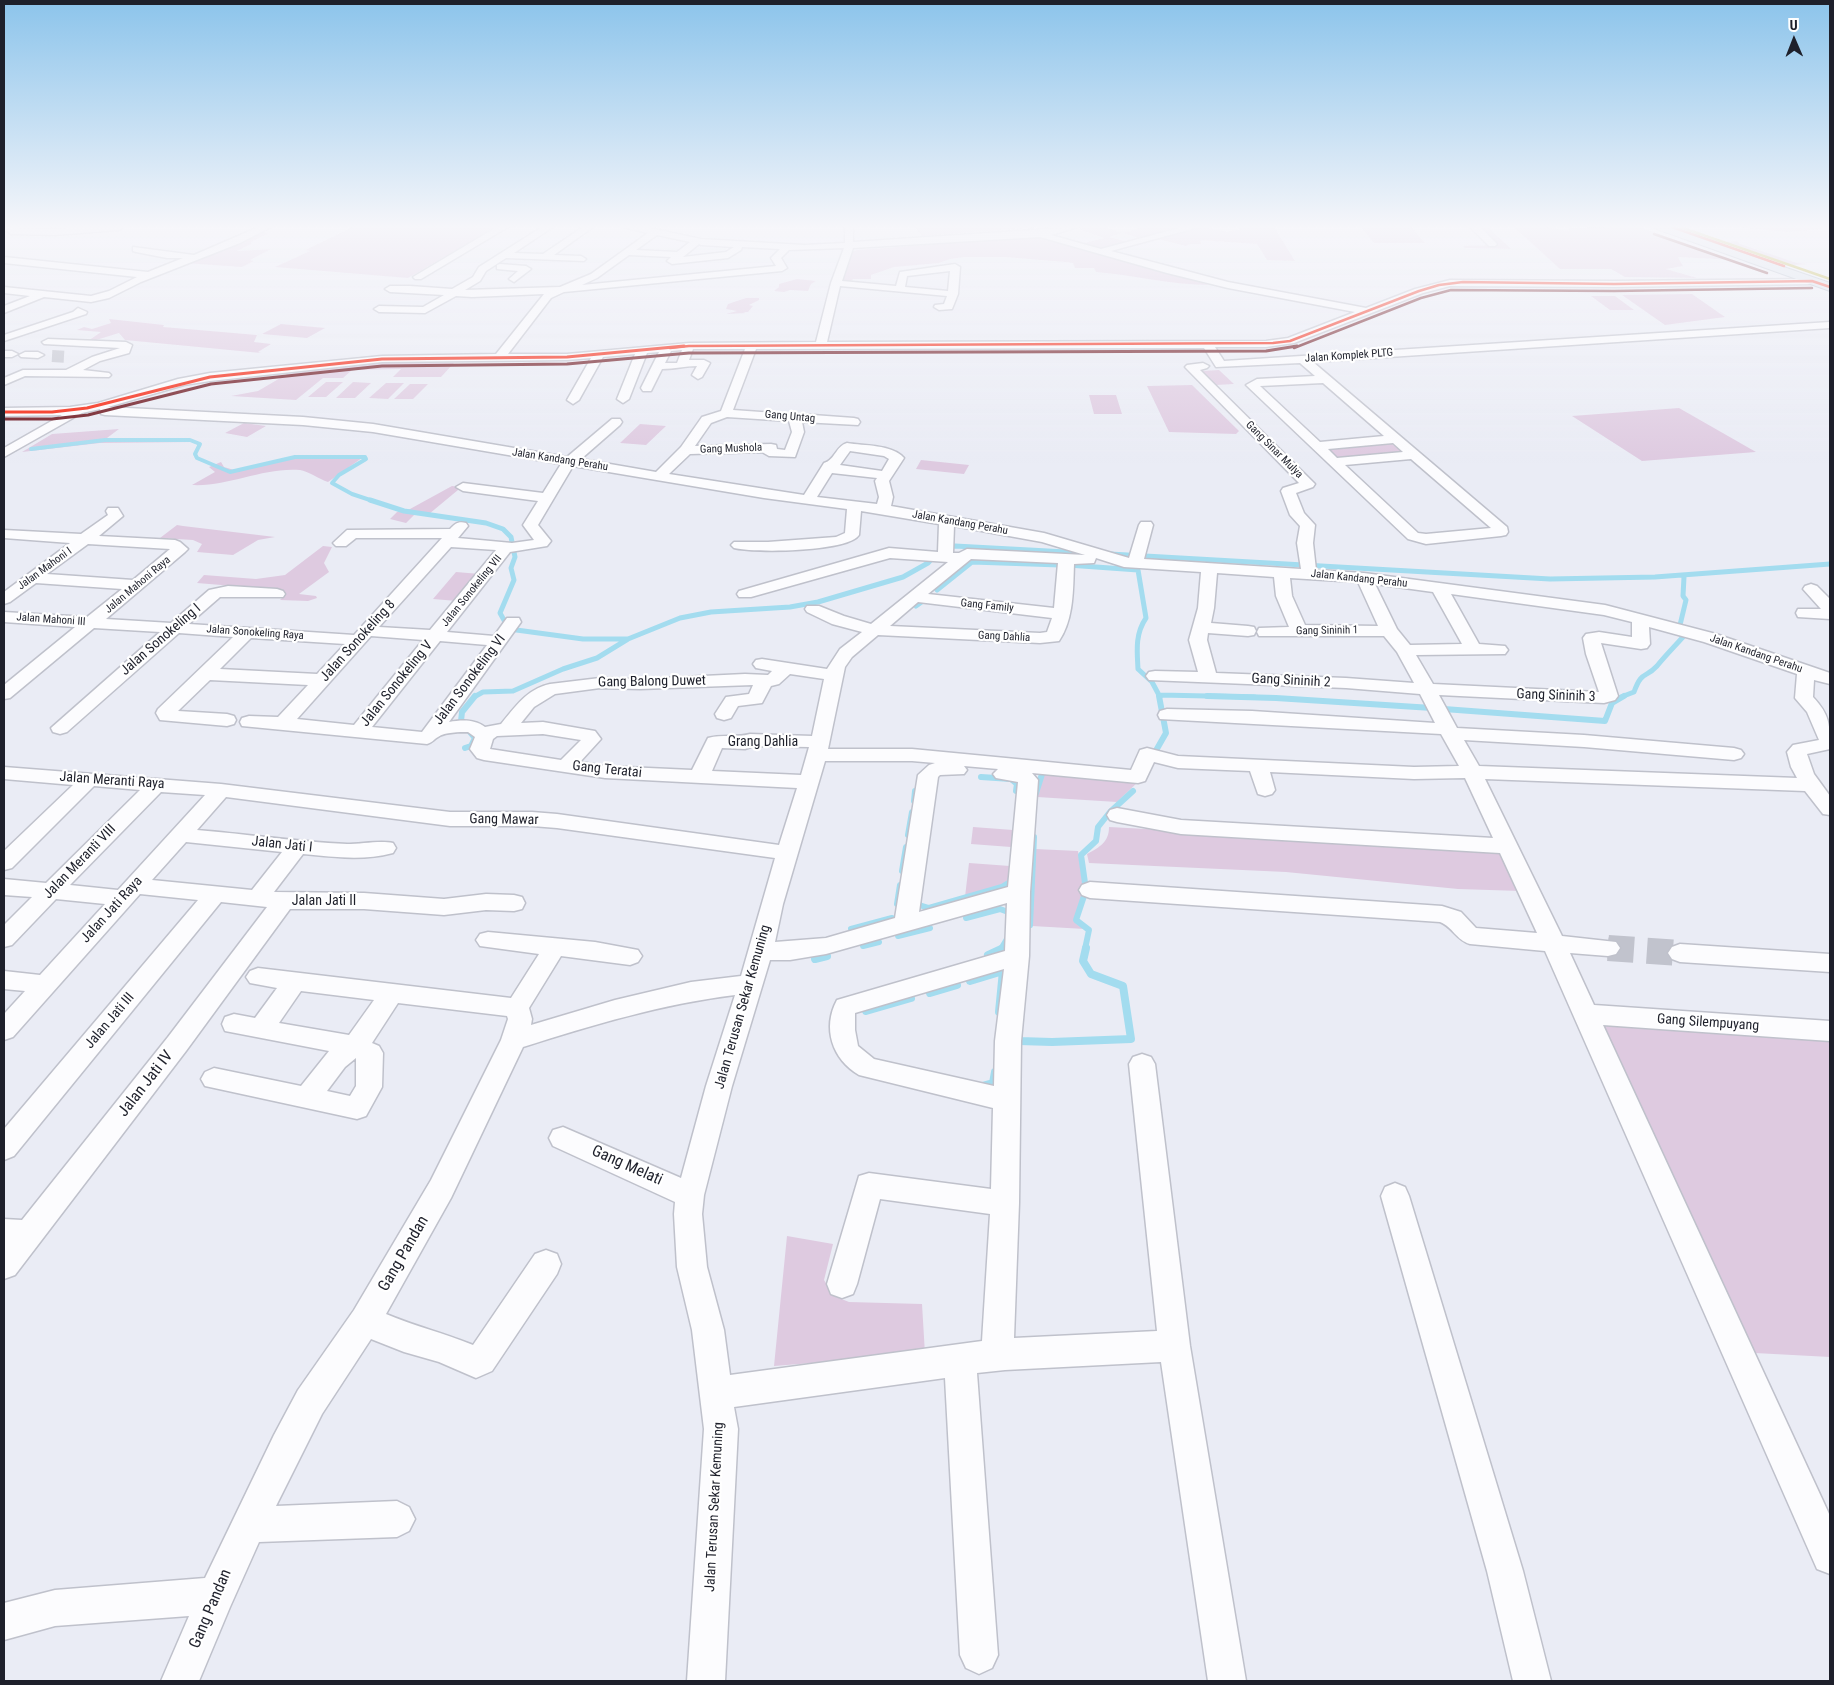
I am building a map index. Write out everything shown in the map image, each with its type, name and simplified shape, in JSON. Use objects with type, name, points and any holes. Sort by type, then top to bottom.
[{"type":"street","points":[[379,309],[426,310],[433,306]]},
{"type":"street","points":[[499,358],[540,306]]},
{"type":"street","points":[[821,346],[830,306]]},
{"type":"street","points":[[1336,306],[1366,311]]},
{"type":"street","points":[[4,412],[64,412],[106,404],[182,382],[218,376],[382,359],[499,358],[599,354],[689,346],[1208,345],[1285,342],[1381,306]]},
{"type":"street","points":[[5,338],[26,330],[46,326],[82,312],[78,311]]},
{"type":"street","name":"Jalan Komplek PLTG","points":[[1213,365],[1830,324]]},
{"type":"street","points":[[13,352],[48,342],[70,331]]},
{"type":"street","points":[[5,338],[20,340],[13,352]]},
{"type":"street","points":[[48,342],[126,345],[125,351],[96,359],[67,374]]},
{"type":"street","points":[[1208,345],[1213,365]]},
{"type":"street","points":[[658,366],[680,366],[689,346]]},
{"type":"street","points":[[659,476],[686,450],[706,420],[726,412],[752,346]]},
{"type":"street","points":[[647,388],[667,347]]},
{"type":"street","points":[[623,399],[643,350]]},
{"type":"street","points":[[13,352],[38,356]]},
{"type":"street","points":[[574,400],[599,354]]},
{"type":"street","points":[[1302,359],[1502,530],[1501,532],[1426,539],[1413,536],[1252,385],[1257,383],[1325,379]]},
{"type":"street","points":[[40,372],[64,360]]},
{"type":"street","points":[[682,363],[704,363],[698,375]]},
{"type":"street","name":"Gang Sinar Mulya","points":[[1213,365],[1192,367],[1308,484],[1288,490],[1297,515],[1308,525],[1305,543],[1308,568]]},
{"type":"street","points":[[4,382],[21,373],[40,372],[105,376]]},
{"type":"street","points":[[4,453],[80,409]]},
{"type":"street","name":"Jalan Kandang Perahu","points":[[80,409],[319,422],[416,435],[569,462],[946,520],[1064,551]]},
{"type":"street","name":"Gang Untag","points":[[726,412],[854,422]]},
{"type":"street","name":"Gang Mushola","points":[[686,450],[771,448],[770,452],[790,454],[798,432],[794,416]]},
{"type":"street","points":[[510,547],[542,542],[543,540],[530,525],[545,498],[569,462],[616,422]]},
{"type":"street","points":[[1316,446],[1396,439]]},
{"type":"street","points":[[807,500],[829,466],[833,466],[847,447],[887,452],[897,458],[882,481],[886,497],[884,509]]},
{"type":"street","points":[[1334,462],[1414,455]]},
{"type":"street","points":[[828,468],[886,475]]},
{"type":"street","points":[[463,487],[545,498]]},
{"type":"street","points":[[739,545],[768,547],[838,541],[847,538],[852,535],[854,506]]},
{"type":"street","name":"Jalan Mahoni I","points":[[4,599],[116,516],[113,511]]},
{"type":"street","points":[[745,594],[889,553],[948,552],[946,520]]},
{"type":"street","points":[[1128,558],[1146,525]]},
{"type":"street","points":[[341,543],[352,532],[454,534]]},
{"type":"street","name":"Jalan Mahoni Raya","points":[[4,534],[175,545],[180,549],[4,694]]},
{"type":"street","name":"Jalan Sonokeling VII","points":[[436,636],[510,547],[504,544],[454,534]]},
{"type":"street","name":"Jalan Sonokeling 8","points":[[283,723],[454,534]]},
{"type":"street","name":"Jalan Terusan Sekar Kemuning","points":[[706,1681],[721,1429],[708,1330],[692,1267],[688,1214],[690,1195],[761,951],[772,904],[809,782],[834,675],[840,659],[914,597],[948,552],[967,554],[1064,551],[1128,558]]},
{"type":"street","name":"Gang Dahlia","points":[[874,630],[1040,638],[1053,637],[1057,631],[1065,591],[1064,551]]},
{"type":"street","name":"Jalan Kandang Perahu","points":[[1128,558],[1209,568],[1281,572],[1308,568],[1364,578],[1605,610],[1710,638],[1830,679]]},
{"type":"street","points":[[1208,678],[1198,640],[1206,608],[1209,568]]},
{"type":"street","points":[[1281,572],[1284,596],[1299,631]]},
{"type":"street","points":[[33,578],[137,585]]},
{"type":"street","points":[[1364,578],[1397,640],[1427,688],[1448,731],[1472,772],[1554,944],[1830,1556]]},
{"type":"street","points":[[1439,588],[1471,645],[1470,648]]},
{"type":"street","points":[[1811,589],[1830,608]]},
{"type":"street","name":"Jalan Sonokeling I","points":[[60,728],[214,593],[228,590],[276,594]]},
{"type":"street","name":"Gang Family","points":[[914,597],[1060,614]]},
{"type":"street","points":[[813,609],[838,620],[874,630]]},
{"type":"street","points":[[1804,613],[1830,614]]},
{"type":"street","name":"Jalan Mahoni III","points":[[6,619],[92,623]]},
{"type":"street","name":"Gang Sininih 3","points":[[1427,688],[1496,694],[1604,698],[1609,696],[1595,654],[1592,638],[1599,636],[1641,644],[1640,619]]},
{"type":"street","name":"Jalan Sonokeling Raya","points":[[92,623],[247,633],[436,636],[496,641],[506,633]]},
{"type":"street","name":"Gang Sininih 1","points":[[1200,627],[1257,631],[1299,631],[1499,650]]},
{"type":"street","points":[[227,720],[167,716],[166,713],[247,633]]},
{"type":"street","name":"Jalan Sonokeling VI","points":[[429,736],[506,633]]},
{"type":"street","name":"Jalan Sonokeling V","points":[[358,732],[436,636]]},
{"type":"street","name":"Gang Balong Duwet","points":[[507,729],[527,703],[550,689],[600,683],[640,684],[745,679],[763,672],[773,680],[786,669],[834,675]]},
{"type":"street","points":[[1806,671],[1804,698],[1815,710],[1828,731],[1829,742],[1825,745],[1800,749],[1796,752],[1797,759],[1820,791],[1830,809]]},
{"type":"street","points":[[724,714],[732,701],[756,699],[763,672]]},
{"type":"street","points":[[206,674],[322,680]]},
{"type":"street","name":"Gang Sininih 2","points":[[1155,676],[1427,688]]},
{"type":"street","points":[[1167,714],[1252,717],[1734,754]]},
{"type":"street","points":[[249,722],[325,726],[358,732],[429,736],[440,729],[492,731],[543,728],[588,735],[591,738],[590,741],[566,766]]},
{"type":"street","name":"Gang Teratai","points":[[472,729],[484,754],[605,772],[809,782]]},
{"type":"street","name":"Grang Dahlia","points":[[699,778],[715,742],[745,743],[750,740],[818,749]]},
{"type":"street","points":[[818,749],[912,755],[1138,777],[1147,754],[1178,762],[1414,773],[1472,772],[1820,791]]},
{"type":"street","points":[[1259,766],[1265,790]]},
{"type":"street","points":[[906,924],[928,775],[936,769],[1025,777],[1028,780],[1008,1041],[1005,1203],[998,1341]]},
{"type":"street","name":"Jalan Meranti Raya","points":[[4,773],[221,790]]},
{"type":"street","points":[[8,854],[89,780]]},
{"type":"street","name":"Jalan Meranti VIII","points":[[4,939],[156,785]]},
{"type":"street","name":"Gang Mawar","points":[[221,790],[450,819],[532,819],[557,821],[787,853]]},
{"type":"street","name":"Jalan Jati Raya","points":[[4,1030],[221,790]]},
{"type":"street","points":[[1117,815],[1181,827],[1507,846]]},
{"type":"street","name":"Jalan Jati I","points":[[180,835],[346,851],[372,851],[384,848]]},
{"type":"street","points":[[258,898],[297,847]]},
{"type":"street","name":"Jalan Jati II","points":[[4,887],[51,891],[216,894],[284,901],[364,901],[444,907],[486,902],[514,903]]},
{"type":"street","points":[[1090,890],[1442,914],[1453,918],[1470,936],[1608,948]]},
{"type":"street","points":[[761,951],[790,951],[826,946],[1019,892]]},
{"type":"street","name":"Jalan Jati III","points":[[4,1148],[216,894]]},
{"type":"street","name":"Jalan Jati IV","points":[[4,1265],[16,1233],[177,1044],[284,901]]},
{"type":"street","points":[[488,940],[630,956]]},
{"type":"street","points":[[258,977],[516,1008],[555,947]]},
{"type":"street","points":[[1680,953],[1830,963]]},
{"type":"street","points":[[1006,1100],[868,1068],[855,1061],[847,1052],[843,1042],[842,1014],[846,1007],[1016,956]]},
{"type":"street","points":[[4,980],[45,984]]},
{"type":"street","points":[[261,1029],[295,981]]},
{"type":"street","points":[[514,1040],[615,1009],[692,991],[750,984]]},
{"type":"street","points":[[307,1098],[336,1060],[360,1041],[392,993]]},
{"type":"street","name":"Gang Pandan","points":[[180,1681],[249,1525],[310,1402],[365,1321],[441,1189],[514,1040],[520,1018],[516,1008]]},
{"type":"street","name":"Gang Silempuyang","points":[[1586,1014],[1830,1031]]},
{"type":"street","points":[[214,1079],[357,1108],[368,1088],[370,1053],[354,1046],[234,1024]]},
{"type":"street","points":[[1142,1064],[1174,1346],[1227,1681]]},
{"type":"street","name":"Gang Melati","points":[[563,1138],[690,1195]]},
{"type":"street","points":[[842,1284],[869,1185],[1005,1203]]},
{"type":"street","points":[[1395,1196],[1505,1571],[1532,1681]]},
{"type":"street","points":[[365,1321],[404,1336],[441,1347],[476,1362],[481,1360],[546,1264]]},
{"type":"street","points":[[717,1393],[960,1360],[1083,1349],[1174,1346]]},
{"type":"street","points":[[960,1360],[979,1655]]},
{"type":"street","points":[[249,1525],[397,1519]]},
{"type":"street","points":[[4,1622],[56,1608],[216,1596]]},
{"type":"shaded area","points":[[727,306],[753,306],[748,312],[743,312],[746,313],[726,314],[737,311],[726,309]]},
{"type":"shaded area","points":[[1604,306],[1628,306],[1634,310],[1610,310]]},
{"type":"shaded area","points":[[1637,306],[1709,306],[1725,317],[1665,325]]},
{"type":"shaded area","points":[[109,319],[164,325],[163,327],[257,335],[254,342],[271,344],[258,352],[261,353],[125,340],[119,333],[88,341],[101,332],[77,330],[84,327],[92,329],[111,323]]},
{"type":"shaded area","points":[[281,324],[325,328],[307,338],[262,334]]},
{"type":"shaded area","points":[[367,363],[454,363],[441,377],[393,377],[401,369],[352,370],[343,378],[323,378],[296,400],[231,396],[258,391],[287,374]]},
{"type":"shaded area","points":[[1219,370],[1234,384],[1216,385],[1202,371]]},
{"type":"shaded area","points":[[326,382],[343,382],[326,397],[308,397]]},
{"type":"shaded area","points":[[353,382],[371,383],[355,398],[336,398]]},
{"type":"shaded area","points":[[386,383],[404,383],[388,399],[369,398]]},
{"type":"shaded area","points":[[410,384],[428,384],[413,399],[394,399]]},
{"type":"shaded area","points":[[1192,385],[1239,431],[1236,434],[1169,432],[1147,386]]},
{"type":"shaded area","points":[[1089,395],[1116,395],[1122,414],[1094,414]]},
{"type":"shaded area","points":[[1679,408],[1756,452],[1642,461],[1572,416]]},
{"type":"shaded area","points":[[244,423],[266,426],[247,437],[225,433]]},
{"type":"shaded area","points":[[640,424],[666,426],[646,445],[620,443]]},
{"type":"shaded area","points":[[119,429],[107,438],[114,441],[184,440],[194,442],[100,443],[22,452],[52,434]]},
{"type":"shaded area","points":[[1390,443],[1409,455],[1348,460],[1333,457],[1324,447]]},
{"type":"shaded area","points":[[318,457],[362,458],[328,482],[300,470],[286,470],[219,483],[192,485],[215,472],[209,467],[221,462],[224,467],[234,470],[232,473],[285,459]]},
{"type":"shaded area","points":[[921,460],[969,465],[964,474],[916,469]]},
{"type":"shaded area","points":[[452,486],[460,487],[429,514],[416,513],[406,523],[390,519],[397,512],[410,509]]},
{"type":"shaded area","points":[[177,525],[275,537],[258,540],[233,555],[197,552],[202,544],[193,540],[160,538]]},
{"type":"shaded area","points":[[323,546],[332,547],[324,563],[329,572],[299,594],[316,596],[317,598],[308,601],[280,600],[284,596],[282,590],[197,583],[204,575],[256,579],[285,575]]},
{"type":"shaded area","points":[[456,572],[480,574],[457,601],[433,599]]},
{"type":"shaded area","points":[[1044,772],[1140,780],[1117,802],[1037,797]]},
{"type":"shaded area","points":[[973,827],[1013,830],[1011,847],[971,844]]},
{"type":"shaded area","points":[[1109,827],[1501,848],[1521,891],[1458,889],[1286,872],[1089,863],[1087,854],[1103,844],[1109,832]]},
{"type":"shaded area","points":[[1035,849],[1078,851],[1084,889],[1074,921],[1085,929],[1032,926]]},
{"type":"shaded area","points":[[969,863],[1010,866],[1009,879],[1002,886],[965,897]]},
{"type":"shaded area","points":[[1597,1021],[1830,1040],[1830,1357],[1755,1353]]},
{"type":"shaded area","points":[[787,1236],[833,1244],[824,1280],[834,1296],[849,1302],[922,1304],[925,1354],[774,1366]]},
{"type":"waterway","points":[[31,449],[105,440],[190,440],[200,444],[195,454],[197,458],[230,472],[295,457],[365,457],[366,459],[339,475],[332,483],[352,494],[370,500]]},
{"type":"waterway","points":[[370,500],[404,511],[486,523],[503,529],[511,537],[515,557],[511,568],[514,580],[500,613],[509,629],[583,639],[627,639]]},
{"type":"waterway","points":[[946,548],[955,546],[1085,553]]},
{"type":"waterway","points":[[474,697],[483,692],[513,691],[563,669],[597,658],[628,639],[680,618],[711,612],[790,607],[818,602],[903,577],[928,563],[936,554]]},
{"type":"waterway","points":[[1110,554],[1550,579],[1655,577],[1830,564]]},
{"type":"waterway","points":[[937,590],[972,562],[1060,565]]},
{"type":"waterway","points":[[1068,565],[1138,570],[1146,618],[1138,636],[1138,669],[1152,682],[1160,697]]},
{"type":"waterway","points":[[1680,625],[1686,600],[1683,596],[1684,577]]},
{"type":"waterway","points":[[916,606],[923,601]]},
{"type":"waterway","points":[[1621,697],[1634,692],[1639,680],[1653,670],[1683,637]]},
{"type":"waterway","points":[[1160,695],[1255,697]]},
{"type":"waterway","points":[[1154,754],[1166,733],[1159,696]]},
{"type":"waterway","points":[[1207,696],[1276,698],[1432,708]]},
{"type":"waterway","points":[[1444,709],[1605,721],[1612,703],[1624,696]]},
{"type":"waterway","points":[[465,748],[471,746],[475,738],[461,721],[462,712],[474,697]]},
{"type":"waterway","points":[[1036,793],[1043,771]]},
{"type":"waterway","points":[[981,777],[1011,779],[1017,784],[1016,791]]},
{"type":"waterway","points":[[914,801],[915,791]]},
{"type":"waterway","points":[[1085,949],[1089,930],[1076,920],[1086,890],[1081,855],[1096,841],[1098,827],[1110,812],[1133,791]]},
{"type":"waterway","points":[[908,835],[912,812]]},
{"type":"waterway","points":[[1030,925],[1034,837]]},
{"type":"waterway","points":[[902,871],[906,847]]},
{"type":"waterway","points":[[919,899],[919,905],[929,908],[1002,887],[1010,882],[1011,877]]},
{"type":"waterway","points":[[897,904],[900,885]]},
{"type":"waterway","points":[[966,918],[1000,909],[1008,912],[1008,916]]},
{"type":"waterway","points":[[851,929],[892,918]]},
{"type":"waterway","points":[[898,936],[930,928]]},
{"type":"waterway","points":[[1001,949],[1007,939]]},
{"type":"waterway","points":[[863,946],[879,942]]},
{"type":"waterway","points":[[1019,1036],[1019,1041],[1052,1042],[1131,1039],[1123,986],[1091,974],[1083,961],[1086,948]]},
{"type":"waterway","points":[[988,955],[1001,949]]},
{"type":"waterway","points":[[815,959],[827,956]]},
{"type":"waterway","points":[[970,981],[1003,971],[999,1012]]},
{"type":"waterway","points":[[930,993],[957,985]]},
{"type":"waterway","points":[[866,1011],[911,998]]},
{"type":"waterway","points":[[982,1086],[993,1083],[995,1072]]},
{"type":"tunnel","points":[[52,356],[69,357]]},
{"type":"tunnel","points":[[1626,949],[1608,948],[1680,953]]},
{"type":"transit line","points":[[4,412],[76,410],[210,377],[382,359],[567,357],[689,346],[1273,343],[1290,341],[1381,306]]},
{"type":"transit line","points":[[4,419],[76,417],[114,410],[211,384],[382,366],[567,364],[689,353],[1266,351],[1293,348],[1401,306]]}]
